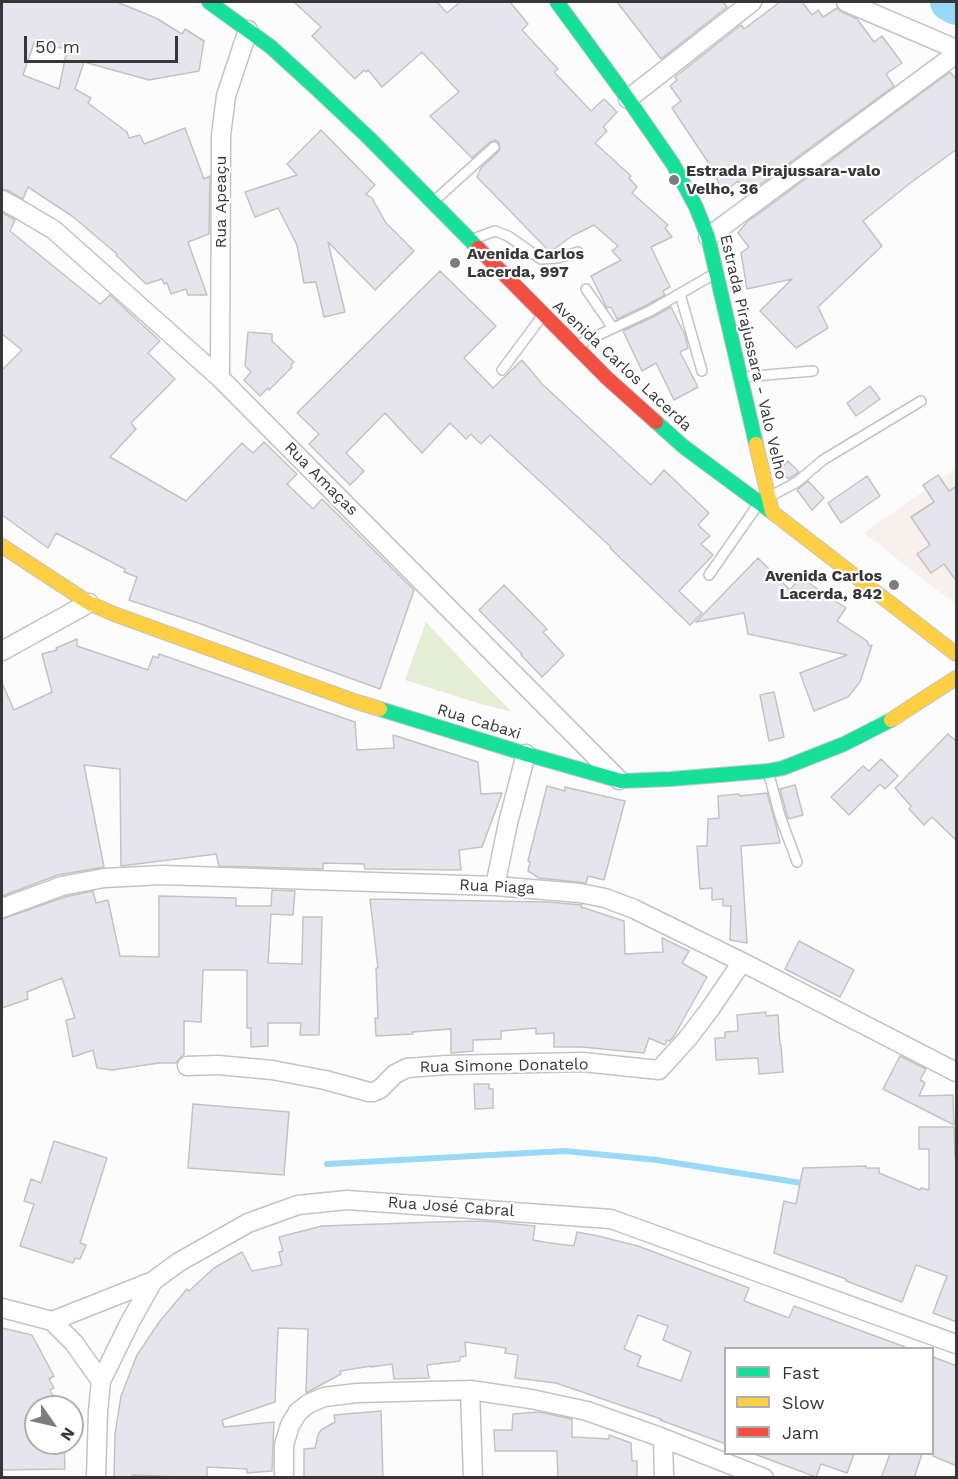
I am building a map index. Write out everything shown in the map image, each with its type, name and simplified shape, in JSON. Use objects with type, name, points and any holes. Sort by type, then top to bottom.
[{"type":"main road","name":"Avenida Carlos Lacerda","points":[[209,2],[271,47],[317,88],[607,378],[684,447],[764,500]]},
{"type":"main road","name":"Estrada Pirajussara - Valo Velho","points":[[557,2],[673,165],[708,237],[741,377],[764,500],[772,512],[957,654]]},
{"type":"main road","name":"Rua Cabaxi","points":[[2,546],[90,603],[114,614],[354,700],[621,781],[671,779],[783,768],[844,744],[898,716],[957,678]]},
{"type":"street","points":[[628,99],[752,2]]},
{"type":"street","points":[[846,2],[957,49]]},
{"type":"street","name":"Rua Apeaçu","points":[[220,378],[221,135],[226,96],[248,30]]},
{"type":"street","points":[[708,237],[957,54]]},
{"type":"street","name":"Rua Amaças","points":[[2,200],[54,230],[220,378],[621,781]]},
{"type":"street","points":[[2,651],[90,603]]},
{"type":"street","points":[[495,886],[526,754]]},
{"type":"street","name":"Rua Piaga","points":[[2,908],[62,886],[104,878],[163,875],[495,886],[580,893],[605,898],[633,909],[957,1072]]},
{"type":"street","name":"Rua Simone Donatelo","points":[[187,1066],[218,1065],[272,1070],[325,1080],[369,1092],[380,1089],[395,1074],[407,1068],[584,1062],[659,1070],[688,1038],[742,962]]},
{"type":"street","name":"Rua José Cabral","points":[[96,1478],[101,1381],[153,1281],[179,1262],[248,1223],[298,1205],[347,1200],[611,1220],[957,1344]]},
{"type":"street","points":[[52,1321],[153,1281]]},
{"type":"street","points":[[2,1308],[52,1321],[74,1343],[101,1381]]},
{"type":"street","points":[[470,1390],[473,1478]]},
{"type":"street","points":[[284,1478],[284,1445],[290,1425],[298,1412],[308,1404],[324,1397],[357,1393],[470,1390],[531,1399],[587,1411],[764,1478]]},
{"type":"street","points":[[663,1438],[664,1478]]},
{"type":"lane","points":[[432,202],[494,147]]},
{"type":"lane","points":[[470,240],[495,231],[508,236],[542,259],[558,258],[578,252]]},
{"type":"lane","points":[[575,346],[636,318],[716,273]]},
{"type":"lane","points":[[586,289],[613,328]]},
{"type":"lane","points":[[680,294],[702,370]]},
{"type":"lane","points":[[502,370],[543,315]]},
{"type":"lane","points":[[741,377],[813,371]]},
{"type":"lane","points":[[709,575],[764,500],[797,482],[823,460],[921,401]]},
{"type":"lane","points":[[768,771],[777,808],[797,862]]},
{"type":"shaded area","points":[[956,468],[956,605],[864,533]]},
{"type":"green space","points":[[426,622],[489,689],[512,712],[405,680]]},
{"type":"building","points":[[2,2],[117,2],[156,18],[182,34],[185,29],[204,41],[199,71],[149,80],[84,62],[75,89],[91,98],[88,103],[127,132],[129,138],[140,135],[144,144],[185,128],[204,179],[210,176],[209,234],[188,242],[207,295],[188,295],[186,289],[171,294],[167,283],[164,284],[162,279],[146,284],[117,254],[72,216],[28,187],[23,199],[2,189]],"holes":[[[34,43],[67,49],[59,89],[23,75]]]},
{"type":"building","points":[[294,2],[437,2],[447,13],[460,2],[510,2],[528,24],[522,30],[558,69],[554,72],[591,111],[604,99],[617,112],[603,127],[607,131],[595,143],[631,176],[629,178],[637,187],[632,193],[668,225],[665,228],[672,237],[651,247],[670,287],[663,291],[665,295],[617,319],[611,307],[607,308],[591,276],[621,260],[612,251],[618,246],[594,225],[572,236],[550,252],[477,177],[481,168],[500,150],[499,143],[496,140],[490,142],[472,158],[430,116],[459,92],[422,52],[382,87],[368,70],[366,72],[364,70],[355,79],[312,36],[321,27]]},
{"type":"building","points":[[617,2],[723,2],[727,7],[661,59]]},
{"type":"building","points":[[780,2],[802,2],[812,15],[818,10],[823,17],[837,8],[857,19],[874,42],[882,36],[902,63],[886,74],[894,86],[747,194],[738,181],[723,193],[712,168],[672,108],[681,101],[670,86],[677,80],[675,77],[741,25],[744,29]]},
{"type":"building","points":[[950,72],[957,80],[957,149],[863,221],[882,246],[818,307],[828,328],[796,348],[760,311],[792,279],[747,289],[741,253],[749,247],[738,233],[747,222]]},
{"type":"building","points":[[321,130],[375,185],[366,194],[372,198],[386,223],[414,251],[375,290],[328,242],[345,312],[324,317],[316,282],[304,283],[297,245],[278,208],[255,217],[245,192],[297,175],[287,164]]},
{"type":"building","points":[[2,212],[15,220],[10,231],[100,304],[110,295],[160,341],[148,353],[175,379],[131,423],[136,429],[110,457],[186,501],[242,443],[253,453],[264,442],[297,474],[287,484],[313,509],[322,499],[414,590],[380,689],[129,600],[137,577],[124,572],[125,569],[56,533],[48,548],[2,515],[2,370],[22,350],[2,334]]},
{"type":"building","points":[[440,271],[496,326],[464,358],[493,388],[522,360],[542,384],[651,485],[664,470],[709,513],[698,525],[710,536],[701,544],[713,555],[679,591],[702,613],[690,625],[611,547],[490,435],[481,444],[471,434],[466,439],[450,423],[422,453],[385,413],[346,453],[364,471],[350,485],[309,444],[319,434],[297,413]]},
{"type":"building","points":[[671,307],[685,335],[688,348],[680,352],[698,387],[674,400],[656,363],[642,371],[623,331]]},
{"type":"building","points":[[248,332],[272,334],[272,341],[294,362],[292,367],[269,390],[268,388],[260,396],[244,380],[251,372],[245,366]]},
{"type":"building","points":[[870,386],[880,399],[856,416],[847,403]]},
{"type":"building","points":[[788,461],[799,472],[788,479],[780,469]]},
{"type":"building","points":[[938,475],[949,491],[957,486],[957,582],[944,564],[931,573],[917,554],[930,545],[911,517],[934,502],[923,485]]},
{"type":"building","points":[[867,476],[880,496],[841,523],[828,503]]},
{"type":"building","points":[[808,481],[824,498],[812,510],[797,490]]},
{"type":"building","points":[[758,558],[790,590],[800,577],[846,608],[837,621],[867,641],[869,646],[872,645],[860,682],[848,697],[814,711],[800,673],[847,655],[748,634],[744,613],[696,622]]},
{"type":"building","points":[[504,585],[547,629],[543,632],[564,655],[542,677],[479,610]]},
{"type":"building","points":[[77,639],[77,646],[148,670],[153,656],[158,658],[159,654],[355,722],[357,750],[394,748],[393,735],[478,762],[481,794],[502,793],[482,847],[459,850],[461,870],[365,869],[364,864],[323,863],[323,869],[219,866],[216,854],[121,866],[120,769],[84,765],[104,867],[58,875],[2,896],[2,683],[14,710],[52,692],[42,654],[57,650],[56,648]]},
{"type":"building","points":[[774,692],[784,737],[769,741],[760,695]]},
{"type":"building","points":[[948,734],[957,742],[957,841],[932,817],[924,825],[909,809],[911,806],[895,788]]},
{"type":"building","points":[[881,759],[898,776],[885,789],[879,785],[849,815],[831,797],[863,766],[869,771]]},
{"type":"building","points":[[795,785],[803,815],[788,819],[780,789]]},
{"type":"building","points":[[547,786],[565,791],[565,787],[625,801],[604,880],[588,876],[586,883],[539,878],[528,871],[530,862],[528,861]]},
{"type":"building","points":[[767,793],[780,843],[741,846],[747,943],[730,940],[731,906],[723,906],[723,899],[712,900],[712,888],[700,889],[697,846],[707,846],[708,819],[719,818],[718,796]]},
{"type":"building","points":[[272,890],[295,891],[293,915],[271,914],[268,963],[302,964],[303,917],[322,917],[319,1035],[300,1035],[301,1023],[268,1023],[268,1046],[251,1047],[251,1028],[247,1028],[247,970],[203,970],[201,1022],[184,1021],[184,1055],[176,1063],[159,1063],[112,1070],[97,1068],[93,1050],[73,1057],[66,1020],[75,1018],[62,978],[27,992],[28,999],[2,1008],[2,919],[65,897],[93,891],[96,903],[108,900],[120,956],[159,957],[159,896],[236,898],[236,906],[271,906]]},
{"type":"building","points":[[370,899],[547,902],[582,905],[581,907],[624,921],[625,954],[663,952],[662,938],[689,951],[682,963],[707,977],[670,1041],[667,1040],[665,1045],[649,1038],[644,1053],[582,1047],[554,1047],[554,1033],[536,1034],[536,1028],[501,1031],[501,1039],[473,1040],[473,1051],[451,1053],[451,1029],[376,1036],[375,1018],[378,1018],[376,968],[378,968]]},
{"type":"building","points":[[799,941],[854,970],[840,997],[785,969]]},
{"type":"building","points":[[766,1012],[766,1016],[778,1015],[783,1072],[759,1074],[758,1058],[716,1060],[715,1038],[725,1038],[725,1032],[738,1031],[737,1015]]},
{"type":"building","points":[[900,1056],[926,1069],[920,1080],[925,1083],[919,1096],[953,1095],[954,1125],[883,1089]]},
{"type":"building","points":[[474,1084],[489,1084],[489,1089],[493,1089],[493,1108],[475,1109]]},
{"type":"building","points":[[193,1104],[289,1112],[284,1175],[188,1168]]},
{"type":"building","points":[[919,1127],[954,1127],[955,1157],[957,1157],[957,1322],[933,1313],[947,1276],[916,1265],[902,1302],[774,1253],[784,1201],[796,1204],[803,1168],[866,1166],[866,1168],[879,1168],[879,1173],[920,1190],[921,1188],[929,1190],[929,1149],[919,1149]]},
{"type":"building","points":[[54,1141],[107,1158],[80,1243],[86,1245],[80,1259],[75,1258],[73,1263],[20,1246],[34,1204],[24,1201],[31,1179],[41,1183]]},
{"type":"building","points":[[484,1221],[535,1226],[533,1240],[574,1246],[577,1232],[598,1236],[638,1246],[749,1288],[744,1301],[789,1318],[794,1306],[905,1347],[724,1347],[724,1443],[556,1383],[515,1378],[518,1355],[505,1353],[506,1348],[465,1342],[466,1356],[460,1357],[460,1361],[427,1365],[429,1378],[394,1379],[392,1364],[371,1366],[340,1371],[341,1374],[306,1393],[308,1329],[278,1328],[275,1402],[222,1420],[224,1427],[274,1422],[272,1471],[247,1473],[247,1469],[207,1467],[207,1478],[132,1475],[132,1478],[114,1478],[115,1434],[121,1396],[137,1355],[160,1321],[187,1289],[189,1291],[214,1268],[242,1252],[252,1271],[282,1265],[279,1252],[283,1251],[279,1237],[322,1226]],"holes":[[[638,1315],[668,1326],[663,1340],[691,1352],[681,1381],[637,1366],[641,1356],[624,1349]]]},
{"type":"building","points":[[2,1328],[32,1335],[54,1376],[49,1379],[54,1388],[50,1390],[52,1395],[24,1395],[24,1455],[64,1455],[65,1469],[2,1470]]},
{"type":"building","points":[[934,1357],[957,1366],[957,1466],[933,1456]]},
{"type":"building","points":[[381,1411],[383,1478],[304,1478],[304,1449],[315,1448],[321,1430],[335,1422],[334,1415]]},
{"type":"building","points":[[539,1412],[572,1419],[572,1437],[609,1439],[609,1435],[631,1443],[632,1461],[637,1461],[637,1478],[558,1478],[557,1451],[495,1451],[494,1430],[512,1430],[513,1414]]},
{"type":"building","points":[[757,1455],[854,1455],[847,1473],[821,1464],[816,1477]]},
{"type":"building","points":[[890,1455],[922,1455],[914,1478],[881,1478]]},
{"type":"waterway","points":[[949,2],[956,6]]},
{"type":"waterway","points":[[327,1164],[565,1151],[657,1160],[808,1184]]},
{"type":"traffic: fast","points":[[209,2],[271,47],[317,89],[478,248]]},
{"type":"traffic: fast","points":[[557,2],[673,164],[696,207],[708,237],[756,444]]},
{"type":"traffic: fast","points":[[656,422],[684,447],[772,512]]},
{"type":"traffic: fast","points":[[380,709],[621,781],[671,779],[783,768],[844,744],[891,720]]},
{"type":"traffic: slow","points":[[756,444],[772,512],[956,654]]},
{"type":"traffic: slow","points":[[2,546],[89,603],[114,614],[380,709]]},
{"type":"traffic: slow","points":[[891,720],[956,678]]},
{"type":"traffic: jam","points":[[478,248],[607,378],[656,422]]},
{"type":"place","name":"Estrada Pirajussara-valo Velho, 36","points":[[674,180]]},
{"type":"place","name":"Avenida Carlos Lacerda, 997","points":[[455,263]]},
{"type":"place","name":"Avenida Carlos Lacerda, 842","points":[[894,585]]}]
